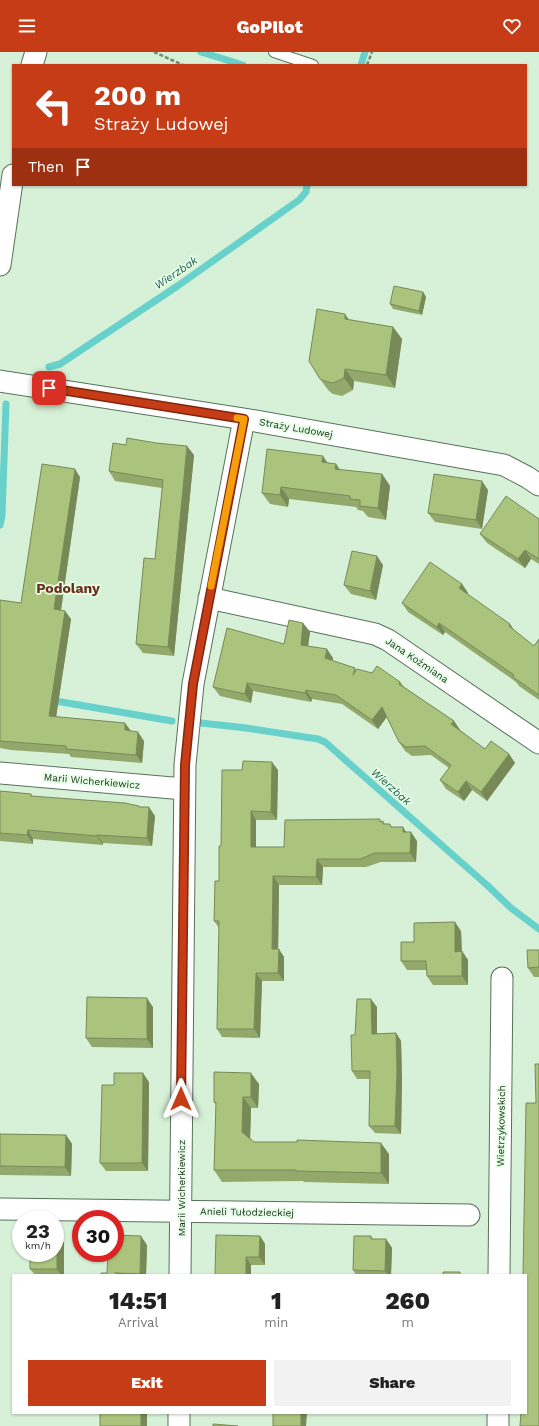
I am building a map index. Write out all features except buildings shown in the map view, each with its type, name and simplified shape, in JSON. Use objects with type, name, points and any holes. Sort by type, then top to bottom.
[{"type":"street","points":[[32,64],[36,52]]},
{"type":"street","points":[[0,265],[12,182]]},
{"type":"street","name":"Straży Ludowej","points":[[0,381],[244,419],[504,465],[535,479]]},
{"type":"street","name":"Marii Wicherkiewicz","points":[[180,1274],[185,765],[193,684],[244,419]]},
{"type":"street","name":"Jana Koźmiana","points":[[209,598],[374,634],[388,640],[539,743]]},
{"type":"street","name":"Marii Wicherkiewicz","points":[[0,773],[184,789]]},
{"type":"street","name":"Wietrzykowskich","points":[[499,1274],[502,978]]},
{"type":"street","name":"Anieli Tułodzieckiej","points":[[0,1209],[181,1210],[469,1215]]},
{"type":"street","points":[[179,1414],[179,1426]]},
{"type":"street","points":[[498,1414],[498,1426]]},
{"type":"lane","points":[[274,52],[310,64]]},
{"type":"path","points":[[154,52],[181,64]]},
{"type":"path","points":[[367,64],[372,52]]},
{"type":"waterway","name":"Wierzbak","points":[[201,52],[240,64]]},
{"type":"waterway","name":"Wierzbak","points":[[361,64],[365,52]]},
{"type":"waterway","name":"Wierzbak","points":[[49,367],[60,364],[179,285],[299,200],[306,192],[307,186]]},
{"type":"waterway","name":"Wierzbak","points":[[0,525],[2,516],[6,404]]},
{"type":"waterway","name":"Wierzbak","points":[[50,700],[172,721]]},
{"type":"waterway","name":"Wierzbak","points":[[201,723],[318,739],[325,742],[511,908],[539,929]]},
{"type":"slow traffic","points":[[211,586],[244,419],[237,418]]},
{"type":"district","name":"Podolany","points":[[68,588]]},
{"type":"route","points":[[49,388],[244,419],[193,684],[185,765],[181,1099]]}]
